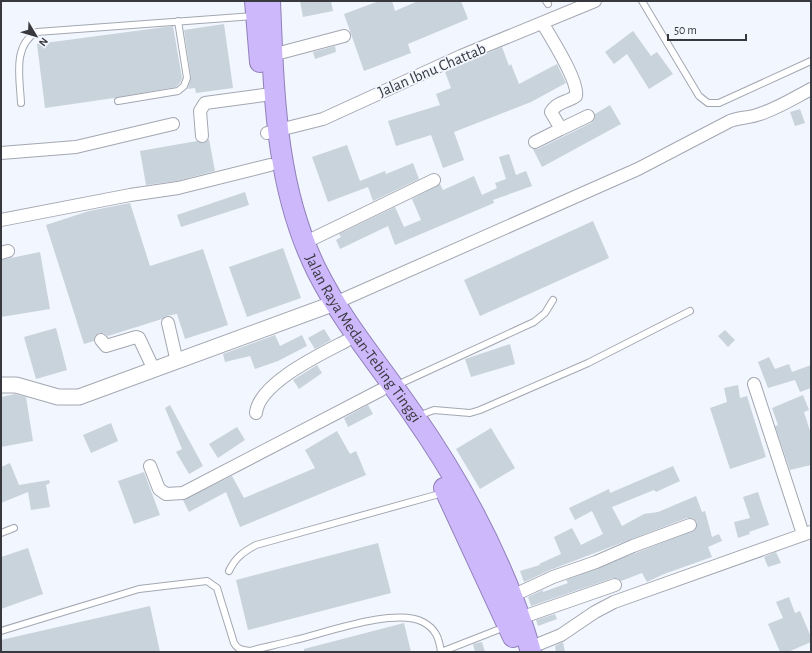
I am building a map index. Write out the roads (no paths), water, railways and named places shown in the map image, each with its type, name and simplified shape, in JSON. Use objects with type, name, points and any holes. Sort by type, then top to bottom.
[{"type":"highway","name":"Jalan Raya Medan-Tebing Tinggi","points":[[270,1],[272,55],[272,132],[270,165],[275,192],[294,250],[329,305],[351,328],[387,388],[446,492],[514,622],[526,651]]},
{"type":"highway","name":"Jalan Raya Medan-Tebing Tinggi","points":[[255,9],[264,95],[272,132],[291,203],[329,305],[346,341],[387,388],[415,417],[464,497],[485,534],[512,596],[514,622]]},
{"type":"street","name":"Jalan Ibnu Chattab","points":[[272,132],[323,119],[461,56],[543,24],[595,1]]},
{"type":"street","points":[[543,24],[572,75],[577,92],[576,96],[556,105],[551,112],[561,129]]},
{"type":"street","points":[[272,55],[344,36]]},
{"type":"street","points":[[1,385],[16,385],[58,397],[79,397],[177,362],[329,305],[638,169],[730,121],[743,116],[761,114],[778,107],[811,89]]},
{"type":"street","points":[[202,136],[200,111],[205,103],[264,95]]},
{"type":"street","points":[[534,142],[588,116]]},
{"type":"street","points":[[1,153],[76,147],[173,124]]},
{"type":"street","points":[[1,220],[130,195],[178,188],[270,165]]},
{"type":"street","points":[[306,242],[434,180]]},
{"type":"street","points":[[168,323],[177,362]]},
{"type":"street","points":[[101,340],[106,346],[136,337],[139,338],[154,370]]},
{"type":"street","points":[[256,413],[256,406],[261,398],[279,381],[307,361],[346,341]]},
{"type":"street","points":[[526,651],[561,635],[595,612],[614,602],[807,533],[754,384]]},
{"type":"street","points":[[150,466],[159,489],[166,494],[182,493],[387,388]]},
{"type":"street","points":[[512,596],[553,576],[596,562],[633,546],[690,525]]},
{"type":"street","points":[[514,622],[615,585]]},
{"type":"lane","points":[[642,1],[699,96],[708,103],[719,103],[811,60]]},
{"type":"lane","points":[[21,103],[20,53],[29,36],[37,32],[178,21],[255,9]]},
{"type":"lane","points":[[118,101],[178,91],[184,86],[187,78],[178,21]]},
{"type":"lane","points":[[387,388],[534,322],[545,313],[553,300]]},
{"type":"lane","points":[[415,417],[434,410],[470,413],[480,410],[588,363],[690,311]]},
{"type":"lane","points":[[229,571],[234,561],[242,553],[256,545],[446,492]]},
{"type":"lane","points":[[1,533],[14,528]]},
{"type":"lane","points":[[1,631],[140,589],[207,582],[216,588],[234,643],[236,647],[241,650],[250,650],[362,623],[385,619],[409,618],[422,622],[438,635],[441,652],[514,622]]}]
